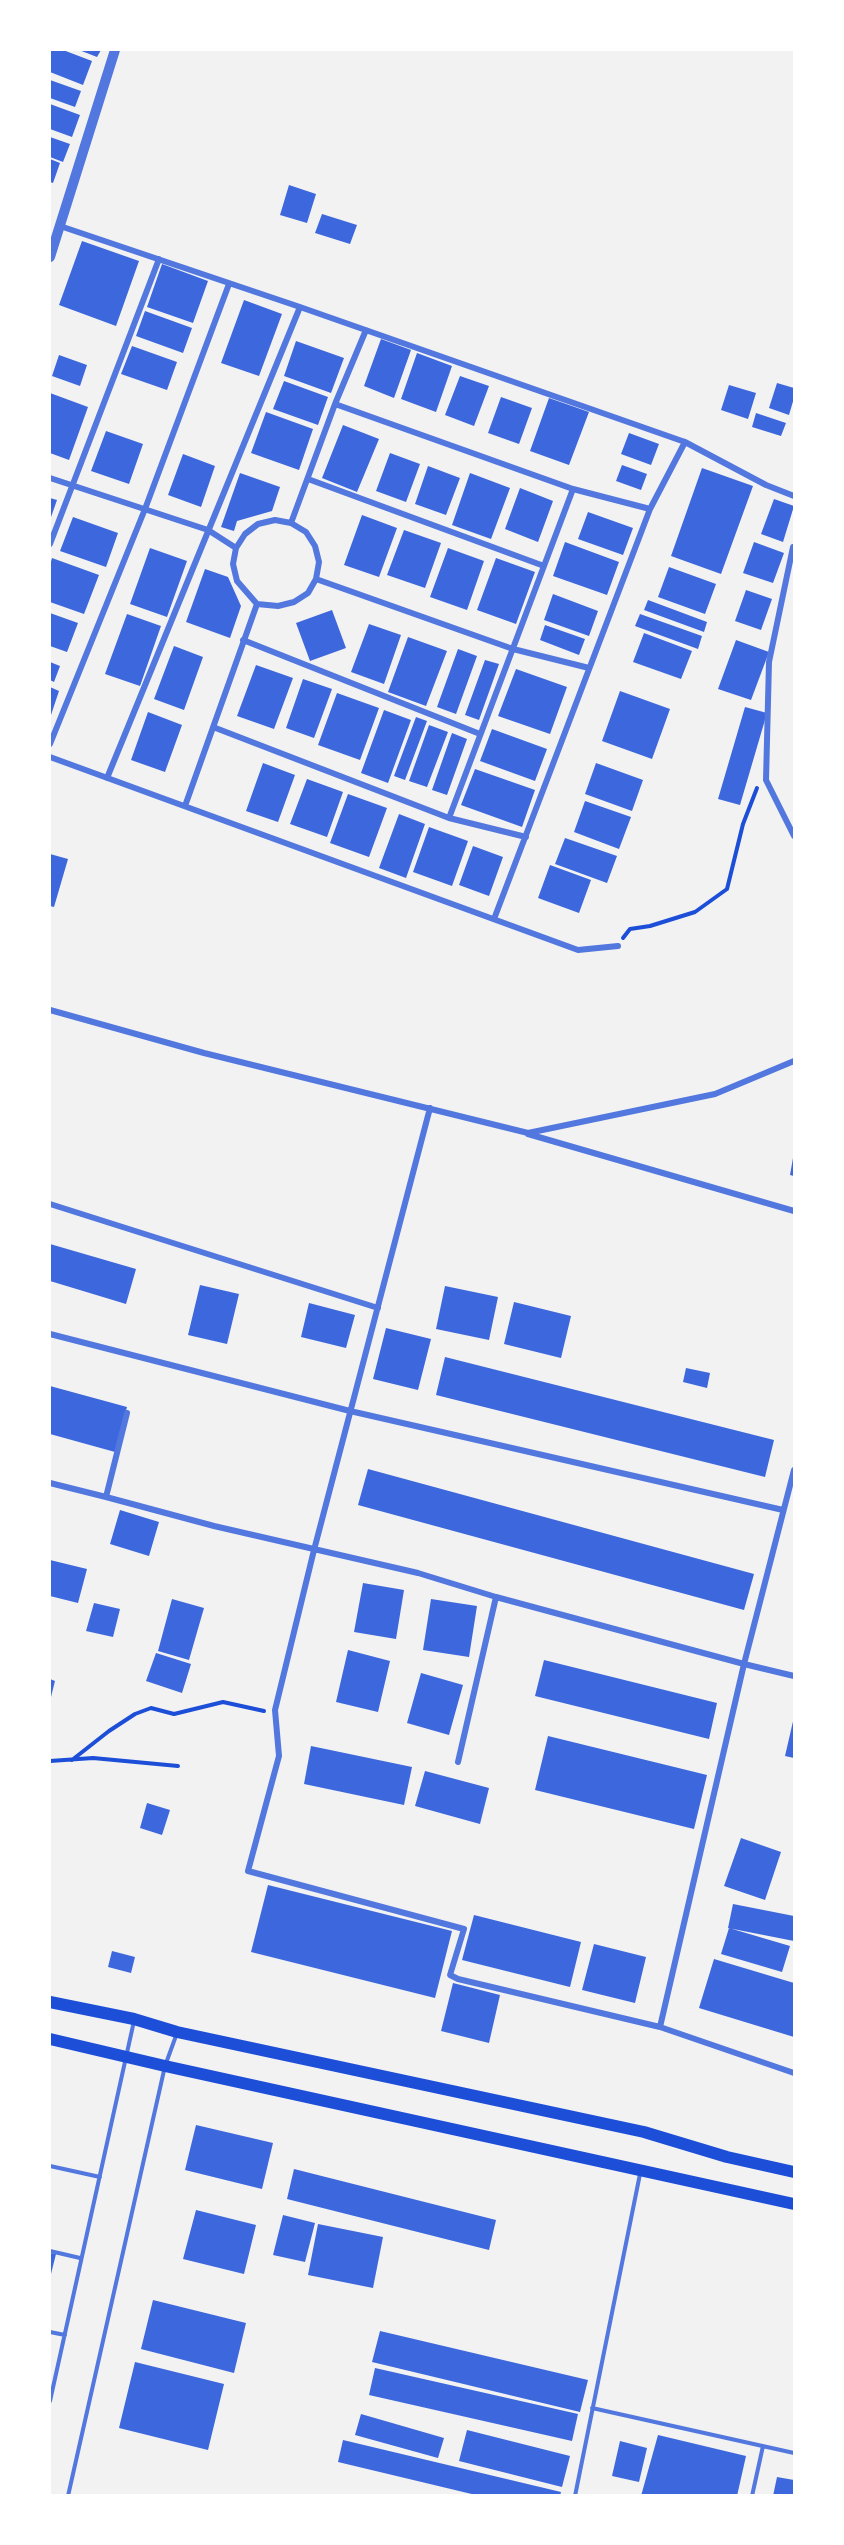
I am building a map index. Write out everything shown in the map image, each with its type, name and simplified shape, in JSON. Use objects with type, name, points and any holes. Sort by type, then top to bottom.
[{"type":"main road","points":[[50,2002],[134,2019],[177,2032],[644,2132],[727,2157],[795,2172]]},
{"type":"main road","points":[[50,2038],[165,2066],[795,2204]]},
{"type":"street","points":[[50,257],[115,50]]},
{"type":"street","points":[[60,226],[300,306],[685,442],[766,485],[795,496]]},
{"type":"street","points":[[50,544],[159,259]]},
{"type":"street","points":[[50,744],[144,509],[229,284]]},
{"type":"street","points":[[107,778],[300,306]]},
{"type":"street","points":[[291,523],[334,404],[366,330]]},
{"type":"street","points":[[334,404],[573,489],[650,509]]},
{"type":"street","points":[[494,919],[650,509],[685,442]]},
{"type":"street","points":[[50,478],[208,530],[236,548]]},
{"type":"street","points":[[308,479],[544,567]]},
{"type":"street","points":[[449,818],[573,489]]},
{"type":"street","points":[[275,520],[291,523],[306,532],[315,546],[319,562],[316,579],[308,593],[294,602],[278,606],[257,604],[237,581],[233,564],[236,548],[245,534],[258,524],[275,520]]},
{"type":"street","points":[[793,547],[769,662],[766,780],[795,836]]},
{"type":"street","points":[[316,579],[513,648],[588,668]]},
{"type":"street","points":[[185,806],[257,604]]},
{"type":"street","points":[[243,640],[480,734]]},
{"type":"street","points":[[213,727],[449,818],[526,837]]},
{"type":"street","points":[[50,757],[578,950],[618,946]]},
{"type":"street","points":[[50,1010],[204,1053],[528,1133],[795,1211]]},
{"type":"street","points":[[528,1133],[715,1094],[795,1061]]},
{"type":"street","points":[[430,1108],[274,1710],[279,1756],[248,1872],[464,1929],[450,1975],[458,1979],[660,2027],[795,2073]]},
{"type":"street","points":[[50,1204],[378,1308]]},
{"type":"street","points":[[50,1334],[350,1411],[783,1510]]},
{"type":"street","points":[[106,1497],[127,1413]]},
{"type":"street","points":[[660,2027],[744,1664],[795,1470]]},
{"type":"street","points":[[50,1483],[314,1550],[418,1573],[496,1597],[795,1676]]},
{"type":"street","points":[[458,1762],[496,1597]]},
{"type":"lane","points":[[50,2401],[80,2258],[100,2177],[124,2055],[134,2019]]},
{"type":"lane","points":[[68,2496],[165,2066],[177,2032]]},
{"type":"lane","points":[[50,2166],[100,2177]]},
{"type":"lane","points":[[575,2496],[641,2170]]},
{"type":"lane","points":[[50,2251],[80,2258]]},
{"type":"lane","points":[[50,2332],[65,2335]]},
{"type":"lane","points":[[592,2408],[795,2453]]},
{"type":"lane","points":[[752,2496],[763,2446]]},
{"type":"path","points":[[618,946],[630,929],[650,926],[695,912],[727,889],[743,824],[758,785],[766,780]]},
{"type":"path","points":[[72,1760],[135,1714],[152,1708],[174,1714],[223,1702],[261,1711],[274,1710]]},
{"type":"path","points":[[50,1761],[93,1758],[178,1766]]},
{"type":"building","points":[[50,50],[63,50],[92,61],[83,85],[50,72]]},
{"type":"building","points":[[79,50],[101,50],[97,57]]},
{"type":"building","points":[[50,80],[81,91],[75,107],[50,98]]},
{"type":"building","points":[[50,104],[80,115],[72,137],[50,129]]},
{"type":"building","points":[[50,137],[70,144],[63,162],[50,157]]},
{"type":"building","points":[[50,159],[60,163],[53,183],[50,182]]},
{"type":"building","points":[[289,185],[316,194],[307,223],[280,215]]},
{"type":"building","points":[[322,214],[357,225],[350,244],[315,233]]},
{"type":"building","points":[[82,241],[139,261],[116,326],[59,305]]},
{"type":"building","points":[[162,264],[208,281],[193,323],[147,307]]},
{"type":"building","points":[[244,300],[282,314],[259,376],[221,363]]},
{"type":"building","points":[[145,311],[192,328],[183,353],[136,336]]},
{"type":"building","points":[[381,339],[411,350],[394,398],[364,386]]},
{"type":"building","points":[[296,341],[344,358],[331,393],[284,376]]},
{"type":"building","points":[[132,346],[177,362],[167,390],[121,374]]},
{"type":"building","points":[[417,353],[452,366],[436,412],[401,399]]},
{"type":"building","points":[[59,355],[87,365],[80,386],[52,376]]},
{"type":"building","points":[[460,376],[489,386],[474,426],[445,415]]},
{"type":"building","points":[[284,381],[328,397],[318,425],[273,409]]},
{"type":"building","points":[[777,383],[794,388],[794,398],[789,415],[769,408]]},
{"type":"building","points":[[729,385],[756,393],[748,419],[721,410]]},
{"type":"building","points":[[50,393],[88,407],[69,460],[50,453]]},
{"type":"building","points":[[501,397],[532,408],[519,444],[488,433]]},
{"type":"building","points":[[549,398],[589,412],[569,465],[530,451]]},
{"type":"building","points":[[266,412],[313,429],[299,470],[251,453]]},
{"type":"building","points":[[756,413],[786,423],[781,436],[752,427]]},
{"type":"building","points":[[343,425],[379,439],[357,492],[322,478]]},
{"type":"building","points":[[106,431],[143,444],[129,484],[91,471]]},
{"type":"building","points":[[629,433],[659,444],[651,465],[621,454]]},
{"type":"building","points":[[390,453],[420,464],[406,502],[376,491]]},
{"type":"building","points":[[183,454],[215,466],[201,507],[168,495]]},
{"type":"building","points":[[622,465],[647,474],[641,490],[616,481]]},
{"type":"building","points":[[428,466],[460,478],[446,515],[415,504]]},
{"type":"building","points":[[702,468],[753,486],[721,574],[671,556]]},
{"type":"building","points":[[240,473],[280,487],[272,511],[237,521],[234,531],[221,527]]},
{"type":"building","points":[[470,473],[510,488],[491,539],[452,525]]},
{"type":"building","points":[[520,488],[553,501],[538,542],[505,529]]},
{"type":"building","points":[[50,498],[57,500],[50,520]]},
{"type":"building","points":[[774,499],[794,506],[783,542],[761,534]]},
{"type":"building","points":[[588,512],[633,528],[623,555],[578,539]]},
{"type":"building","points":[[362,515],[397,528],[379,577],[344,565]]},
{"type":"building","points":[[73,517],[118,533],[106,567],[60,551]]},
{"type":"building","points":[[404,530],[441,543],[425,588],[387,575]]},
{"type":"building","points":[[565,542],[619,562],[607,595],[553,576]]},
{"type":"building","points":[[754,542],[784,553],[773,583],[743,573]]},
{"type":"building","points":[[150,548],[187,561],[167,617],[130,604]]},
{"type":"building","points":[[448,548],[484,561],[467,610],[430,597]]},
{"type":"building","points":[[52,558],[99,575],[84,614],[50,602]]},
{"type":"building","points":[[496,558],[535,572],[516,624],[477,610]]},
{"type":"building","points":[[669,567],[716,584],[705,614],[658,597]]},
{"type":"building","points":[[205,569],[228,577],[241,606],[230,638],[186,622]]},
{"type":"building","points":[[746,590],[772,599],[761,630],[735,621]]},
{"type":"building","points":[[553,594],[598,611],[589,636],[544,620]]},
{"type":"building","points":[[648,600],[707,622],[704,632],[644,610]]},
{"type":"building","points":[[332,610],[346,648],[310,661],[296,623]]},
{"type":"building","points":[[50,613],[78,623],[67,652],[50,646]]},
{"type":"building","points":[[127,614],[161,626],[140,686],[105,674]]},
{"type":"building","points":[[640,614],[702,636],[698,649],[635,626]]},
{"type":"building","points":[[369,624],[401,635],[384,684],[351,672]]},
{"type":"building","points":[[545,625],[585,639],[579,655],[540,640]]},
{"type":"building","points":[[644,633],[692,651],[681,679],[633,662]]},
{"type":"building","points":[[408,637],[447,651],[426,706],[388,692]]},
{"type":"building","points":[[736,640],[769,652],[751,700],[718,689]]},
{"type":"building","points":[[174,646],[203,657],[184,710],[154,699]]},
{"type":"building","points":[[458,649],[477,656],[456,714],[437,707]]},
{"type":"building","points":[[485,660],[499,664],[479,720],[465,715]]},
{"type":"building","points":[[50,662],[60,666],[54,682],[50,680]]},
{"type":"building","points":[[256,665],[293,678],[274,729],[237,716]]},
{"type":"building","points":[[516,669],[567,687],[550,734],[498,716]]},
{"type":"building","points":[[303,679],[332,689],[314,738],[286,728]]},
{"type":"building","points":[[50,687],[59,691],[50,718]]},
{"type":"building","points":[[620,691],[670,709],[652,759],[602,741]]},
{"type":"building","points":[[337,693],[379,708],[360,760],[318,745]]},
{"type":"building","points":[[745,707],[767,713],[740,805],[718,799]]},
{"type":"building","points":[[384,710],[411,720],[388,783],[361,773]]},
{"type":"building","points":[[148,712],[182,725],[165,772],[131,760]]},
{"type":"building","points":[[416,717],[427,721],[405,780],[394,776]]},
{"type":"building","points":[[429,725],[448,732],[427,787],[409,781]]},
{"type":"building","points":[[492,729],[547,749],[535,781],[480,761]]},
{"type":"building","points":[[452,733],[467,739],[447,795],[432,790]]},
{"type":"building","points":[[263,763],[295,775],[278,822],[246,811]]},
{"type":"building","points":[[596,763],[643,780],[632,811],[585,794]]},
{"type":"building","points":[[475,769],[535,790],[522,827],[461,805]]},
{"type":"building","points":[[307,779],[343,792],[327,837],[290,824]]},
{"type":"building","points":[[348,794],[387,808],[369,857],[330,843]]},
{"type":"building","points":[[585,801],[631,817],[619,849],[574,832]]},
{"type":"building","points":[[399,814],[425,824],[406,878],[379,868]]},
{"type":"building","points":[[429,827],[468,841],[452,886],[413,872]]},
{"type":"building","points":[[565,838],[617,856],[607,883],[555,864]]},
{"type":"building","points":[[473,846],[503,857],[489,896],[459,885]]},
{"type":"building","points":[[50,854],[68,859],[54,907],[50,906]]},
{"type":"building","points":[[550,865],[591,880],[579,913],[538,898]]},
{"type":"building","points":[[794,1158],[794,1176],[790,1175]]},
{"type":"building","points":[[50,1244],[136,1269],[126,1304],[50,1281]]},
{"type":"building","points":[[200,1285],[239,1294],[227,1344],[188,1335]]},
{"type":"building","points":[[445,1286],[498,1297],[489,1340],[436,1329]]},
{"type":"building","points":[[514,1302],[571,1316],[561,1358],[504,1344]]},
{"type":"building","points":[[309,1303],[355,1315],[346,1348],[301,1337]]},
{"type":"building","points":[[386,1328],[431,1339],[418,1390],[373,1379]]},
{"type":"building","points":[[445,1357],[774,1440],[765,1477],[436,1395]]},
{"type":"building","points":[[686,1368],[710,1373],[707,1388],[683,1382]]},
{"type":"building","points":[[50,1386],[127,1407],[115,1452],[50,1434]]},
{"type":"building","points":[[368,1469],[754,1574],[744,1610],[358,1505]]},
{"type":"building","points":[[120,1510],[159,1522],[149,1556],[110,1544]]},
{"type":"building","points":[[50,1560],[87,1569],[78,1603],[50,1596]]},
{"type":"building","points":[[363,1583],[404,1590],[396,1639],[354,1632]]},
{"type":"building","points":[[172,1599],[204,1608],[189,1660],[158,1651]]},
{"type":"building","points":[[431,1599],[477,1606],[469,1657],[423,1650]]},
{"type":"building","points":[[94,1603],[120,1609],[113,1637],[86,1631]]},
{"type":"building","points":[[348,1650],[390,1661],[378,1712],[336,1702]]},
{"type":"building","points":[[156,1653],[191,1664],[182,1693],[146,1681]]},
{"type":"building","points":[[544,1660],[717,1703],[709,1739],[535,1696]]},
{"type":"building","points":[[421,1673],[463,1685],[449,1735],[407,1723]]},
{"type":"building","points":[[50,1679],[55,1681],[50,1701]]},
{"type":"building","points":[[794,1717],[794,1758],[785,1756]]},
{"type":"building","points":[[548,1736],[707,1775],[694,1829],[535,1790]]},
{"type":"building","points":[[311,1746],[412,1767],[404,1805],[304,1784]]},
{"type":"building","points":[[425,1771],[489,1788],[480,1824],[415,1806]]},
{"type":"building","points":[[147,1803],[170,1810],[162,1835],[140,1828]]},
{"type":"building","points":[[741,1838],[781,1852],[765,1900],[724,1886]]},
{"type":"building","points":[[268,1885],[452,1931],[435,1998],[251,1952]]},
{"type":"building","points":[[733,1904],[794,1916],[794,1941],[728,1928]]},
{"type":"building","points":[[474,1915],[581,1942],[570,1987],[462,1960]]},
{"type":"building","points":[[729,1928],[790,1946],[782,1972],[721,1954]]},
{"type":"building","points":[[594,1944],[646,1957],[635,2003],[582,1990]]},
{"type":"building","points":[[112,1951],[135,1957],[131,1973],[108,1967]]},
{"type":"building","points":[[714,1959],[794,1983],[794,2037],[699,2008]]},
{"type":"building","points":[[453,1983],[500,1995],[489,2043],[441,2031]]},
{"type":"building","points":[[196,2125],[273,2143],[262,2189],[185,2170]]},
{"type":"building","points":[[294,2169],[496,2220],[489,2250],[287,2199]]},
{"type":"building","points":[[196,2210],[256,2225],[244,2274],[183,2259]]},
{"type":"building","points":[[283,2215],[315,2223],[305,2262],[273,2255]]},
{"type":"building","points":[[318,2224],[383,2237],[373,2288],[308,2275]]},
{"type":"building","points":[[50,2253],[56,2254],[50,2278]]},
{"type":"building","points":[[153,2300],[246,2323],[234,2373],[141,2349]]},
{"type":"building","points":[[380,2331],[588,2380],[580,2412],[372,2362]]},
{"type":"building","points":[[135,2362],[224,2384],[208,2450],[119,2428]]},
{"type":"building","points":[[375,2368],[578,2414],[572,2441],[369,2395]]},
{"type":"building","points":[[361,2414],[444,2438],[438,2458],[355,2435]]},
{"type":"building","points":[[467,2430],[570,2456],[562,2487],[459,2461]]},
{"type":"building","points":[[658,2435],[746,2456],[737,2496],[641,2496]]},
{"type":"building","points":[[343,2440],[561,2492],[560,2496],[480,2496],[338,2462]]},
{"type":"building","points":[[620,2441],[647,2448],[639,2482],[612,2476]]},
{"type":"building","points":[[777,2477],[794,2480],[794,2496],[773,2496]]}]
